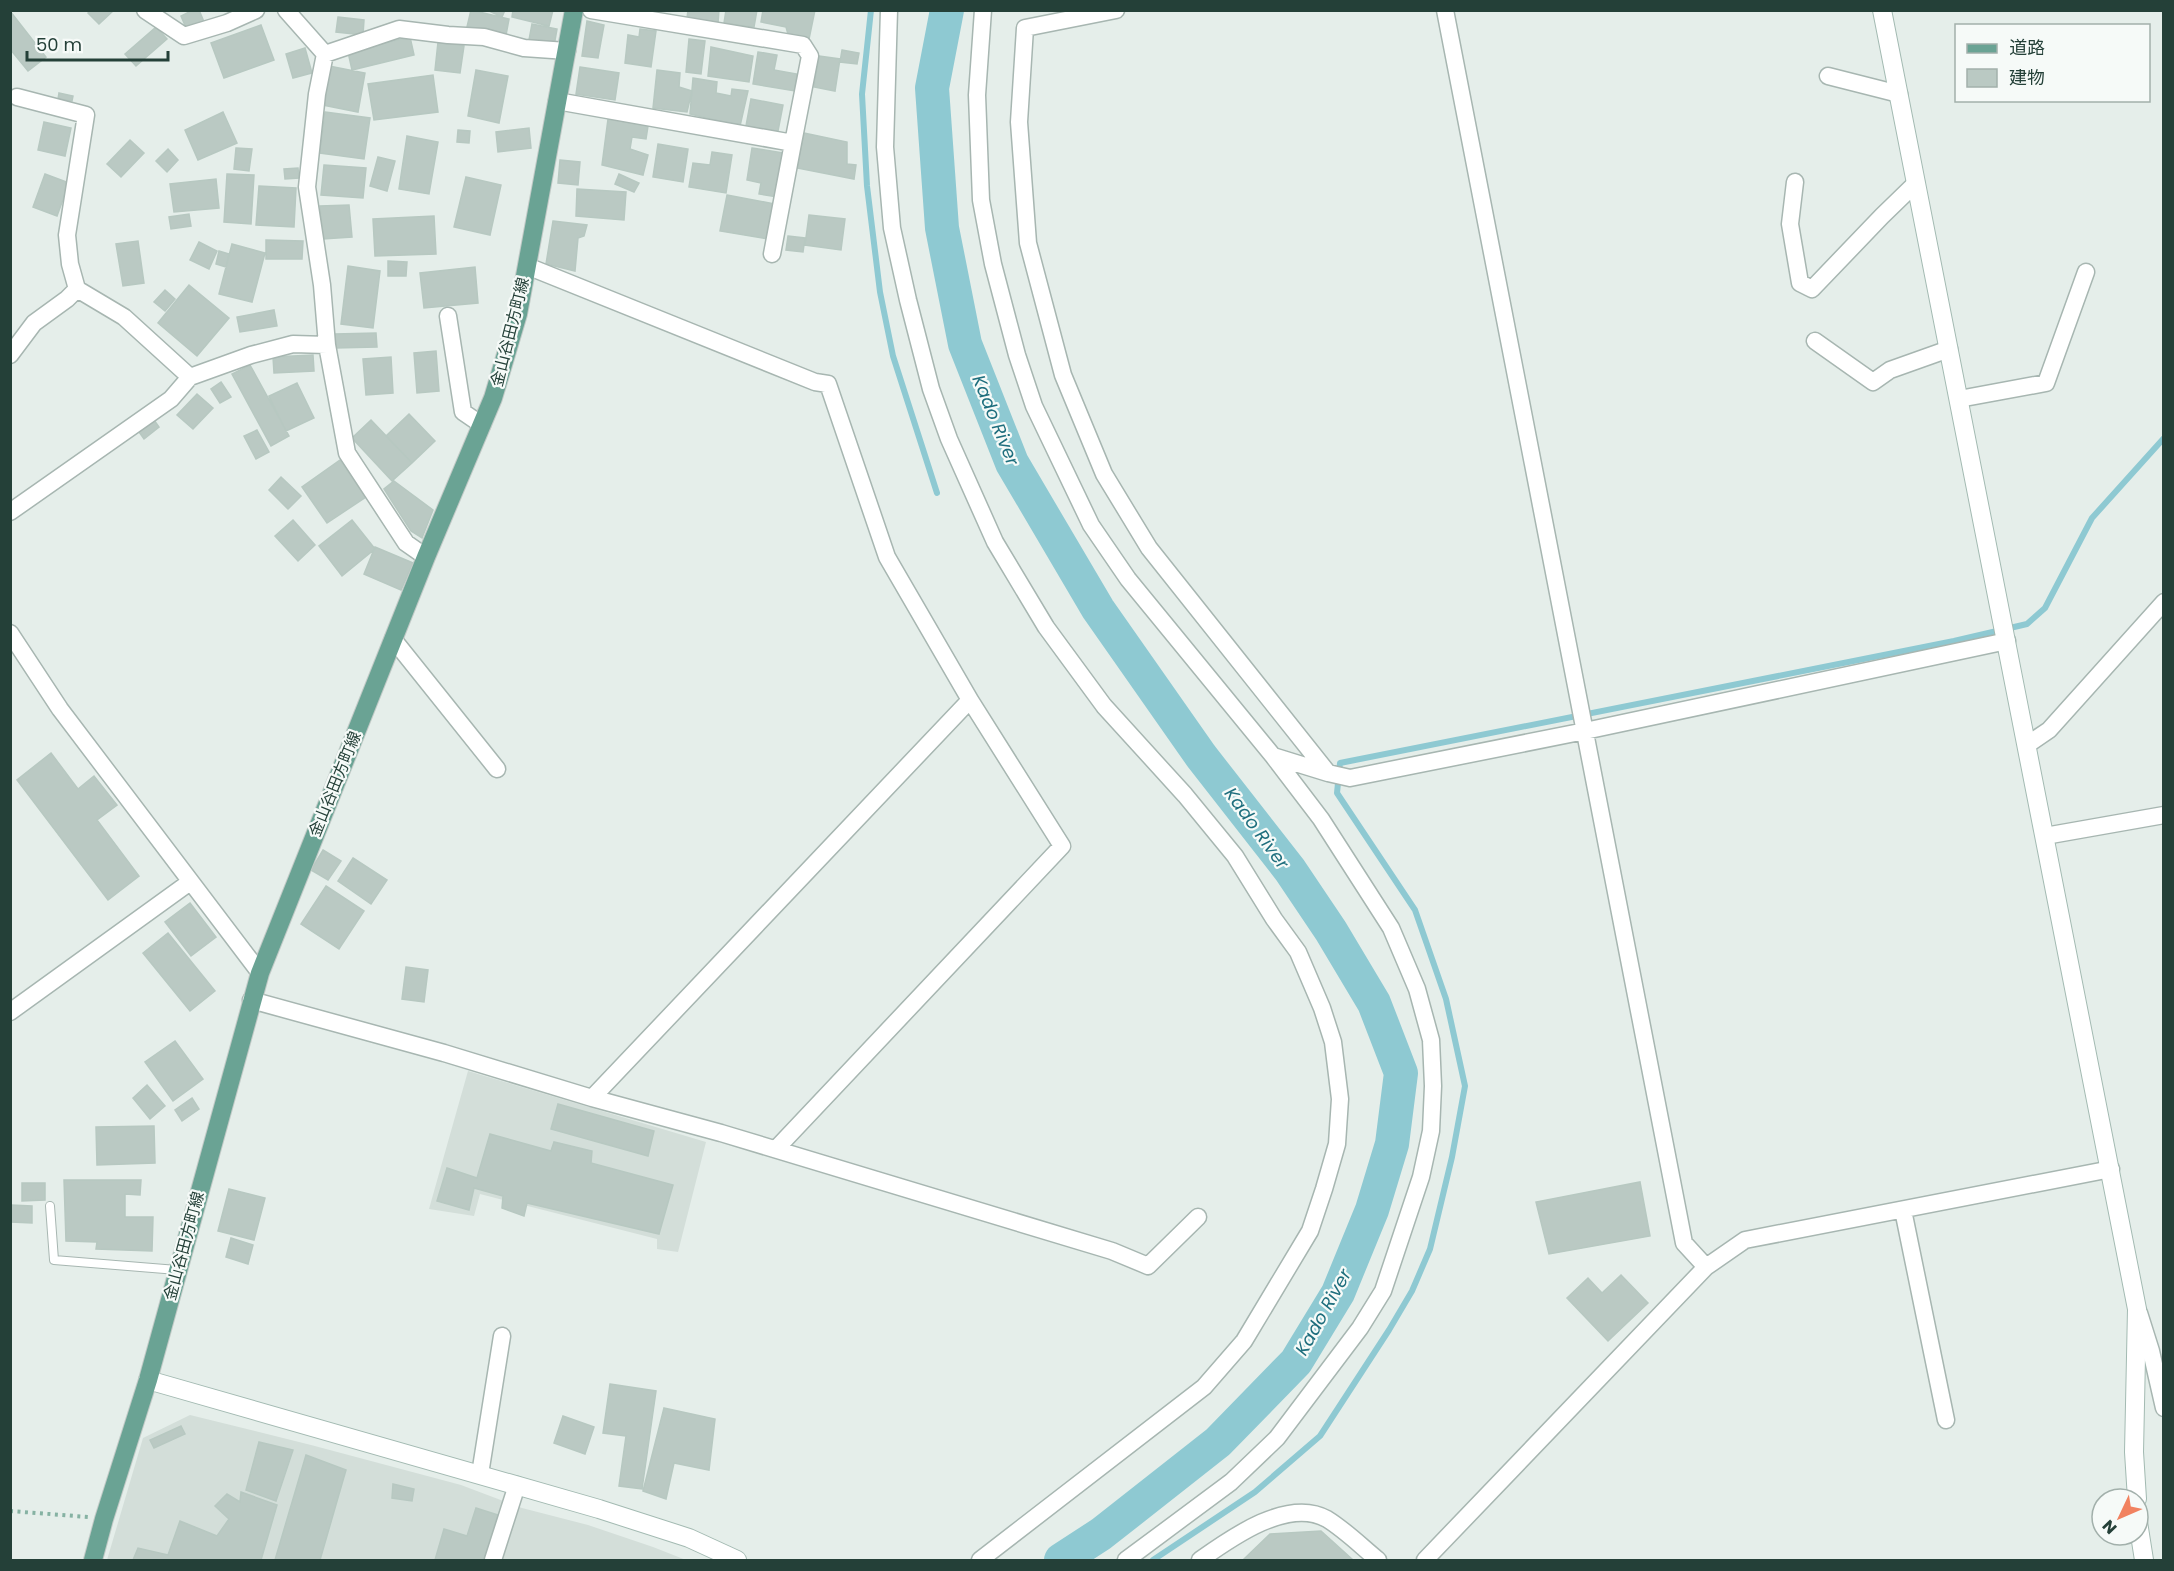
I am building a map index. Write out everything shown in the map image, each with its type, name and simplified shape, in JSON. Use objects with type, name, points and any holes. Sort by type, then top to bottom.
[{"type":"main road","name":"金山谷田方町線","points":[[93,1560],[148,1380],[260,973],[426,557],[493,398],[518,314],[574,10]]},
{"type":"street","points":[[145,10],[184,36],[227,23],[256,10]]},
{"type":"street","points":[[286,10],[325,54]]},
{"type":"street","points":[[591,10],[803,45],[810,56],[772,254]]},
{"type":"street","points":[[889,10],[885,147],[892,228],[928,378],[949,439],[995,542],[1046,627],[1104,706],[1185,795],[1235,856],[1274,919],[1298,952],[1322,1008],[1333,1042],[1340,1099],[1337,1144],[1310,1231],[1244,1341],[1204,1388],[980,1560]]},
{"type":"street","points":[[983,10],[978,95],[981,200],[993,264],[1017,355],[1034,406],[1091,525],[1128,579],[1274,756],[1321,819],[1385,919],[1413,979],[1431,1040],[1433,1086],[1431,1131],[1421,1176],[1383,1291],[1360,1328],[1277,1438],[1231,1482],[1126,1560]]},
{"type":"street","points":[[1027,10],[1019,122],[1028,243],[1063,375],[1104,474],[1149,548],[1328,773]]},
{"type":"street","points":[[1025,28],[1116,10]]},
{"type":"street","points":[[1445,10],[1684,1243],[1706,1267]]},
{"type":"street","points":[[1882,10],[2138,1309],[2151,1351],[2163,1408]]},
{"type":"street","points":[[325,54],[399,28],[448,35],[484,37],[524,48],[567,51]]},
{"type":"street","points":[[325,54],[317,94],[307,187],[322,285],[327,345],[347,453],[406,543],[426,557]]},
{"type":"street","points":[[1828,76],[1899,94]]},
{"type":"street","points":[[17,97],[86,116],[67,235],[70,264],[77,289],[124,317],[190,377]]},
{"type":"street","points":[[557,101],[793,143]]},
{"type":"street","points":[[1795,182],[1790,224],[1800,284],[1812,289],[1916,183]]},
{"type":"street","points":[[527,266],[815,382],[828,384],[887,557],[970,700],[1062,846],[776,1149]]},
{"type":"street","points":[[1959,399],[2046,383],[2086,272]]},
{"type":"street","points":[[10,355],[34,323],[77,289]]},
{"type":"street","points":[[448,316],[463,412],[482,425]]},
{"type":"street","points":[[1815,341],[1873,382],[1890,370],[1949,349]]},
{"type":"street","points":[[10,512],[171,399],[190,377],[251,355],[293,344],[327,345]]},
{"type":"street","points":[[2026,745],[2049,730],[2163,602]]},
{"type":"street","points":[[10,633],[60,709],[260,973]]},
{"type":"street","points":[[393,639],[497,769]]},
{"type":"street","points":[[1274,756],[1350,778],[1586,732],[2007,641]]},
{"type":"street","points":[[592,1098],[970,700]]},
{"type":"street","points":[[2045,836],[2163,815]]},
{"type":"street","points":[[10,1012],[190,882]]},
{"type":"street","points":[[251,1000],[776,1149],[1112,1251],[1148,1266],[1198,1217]]},
{"type":"street","points":[[1425,1560],[1706,1267],[1744,1240],[2111,1169]]},
{"type":"street","points":[[1903,1210],[1946,1420]]},
{"type":"street","points":[[2136,1487],[2134,1452],[2138,1309]]},
{"type":"street","points":[[480,1474],[502,1336]]},
{"type":"street","points":[[148,1380],[599,1509],[689,1538],[737,1560]]},
{"type":"street","points":[[493,1560],[517,1485]]},
{"type":"street","points":[[1200,1560],[1228,1540],[1274,1518],[1300,1512],[1326,1519],[1378,1560]]},
{"type":"lane","points":[[50,1206],[54,1260],[177,1270]]},
{"type":"path","points":[[10,1511],[104,1519]]},
{"type":"shaded area","points":[[468,1071],[706,1142],[678,1252],[657,1249],[657,1239],[480,1194],[474,1216],[429,1209]]},
{"type":"shaded area","points":[[190,1415],[461,1485],[522,1508],[588,1525],[686,1560],[107,1560],[143,1438]]},
{"type":"building","points":[[91,10],[114,10],[99,24],[88,13]]},
{"type":"building","points":[[193,10],[199,10],[204,22],[187,30],[181,16]]},
{"type":"building","points":[[471,10],[509,19],[506,35],[467,27]]},
{"type":"building","points":[[487,10],[505,10],[502,17]]},
{"type":"building","points":[[513,10],[553,10],[549,26],[512,17]]},
{"type":"building","points":[[688,10],[719,10],[718,23],[687,18]]},
{"type":"building","points":[[726,10],[757,10],[754,27],[724,23]]},
{"type":"building","points":[[763,10],[815,10],[809,39],[788,34],[786,27],[761,22]]},
{"type":"building","points":[[10,11],[46,57],[28,71],[10,49]]},
{"type":"building","points":[[338,17],[364,20],[363,35],[336,32]]},
{"type":"building","points":[[587,21],[604,25],[598,58],[582,56]]},
{"type":"building","points":[[532,24],[557,29],[554,46],[529,40]]},
{"type":"building","points":[[261,25],[274,60],[224,78],[211,43]]},
{"type":"building","points":[[156,27],[167,39],[136,66],[125,54]]},
{"type":"building","points":[[640,29],[656,31],[651,67],[625,63],[628,35],[639,37]]},
{"type":"building","points":[[410,37],[414,55],[352,70],[348,52]]},
{"type":"building","points":[[689,39],[705,41],[701,74],[686,72]]},
{"type":"building","points":[[438,42],[464,46],[460,73],[435,70]]},
{"type":"building","points":[[711,47],[753,56],[749,82],[708,76]]},
{"type":"building","points":[[305,48],[312,73],[293,78],[286,54]]},
{"type":"building","points":[[842,50],[859,53],[857,64],[840,62]]},
{"type":"building","points":[[758,52],[777,55],[774,70],[797,74],[795,91],[753,84]]},
{"type":"building","points":[[819,56],[840,59],[835,91],[814,87]]},
{"type":"building","points":[[329,66],[365,73],[358,112],[322,105]]},
{"type":"building","points":[[580,67],[619,73],[615,100],[576,94]]},
{"type":"building","points":[[476,70],[508,76],[499,123],[468,116]]},
{"type":"building","points":[[657,70],[680,73],[679,87],[692,91],[687,112],[653,108]]},
{"type":"building","points":[[433,75],[438,112],[374,120],[368,84]]},
{"type":"building","points":[[693,78],[717,82],[716,93],[731,96],[732,89],[748,91],[740,126],[690,114]]},
{"type":"building","points":[[59,93],[73,96],[72,101],[58,99]]},
{"type":"building","points":[[751,99],[783,105],[778,131],[746,126]]},
{"type":"building","points":[[223,112],[237,143],[198,160],[185,130]]},
{"type":"building","points":[[325,112],[370,118],[364,159],[320,153]]},
{"type":"building","points":[[608,119],[648,126],[646,139],[632,137],[630,149],[648,155],[643,175],[602,165]]},
{"type":"building","points":[[44,122],[71,128],[65,156],[38,150]]},
{"type":"building","points":[[529,128],[531,148],[498,152],[496,132]]},
{"type":"building","points":[[458,130],[470,131],[469,143],[457,142]]},
{"type":"building","points":[[804,133],[847,142],[847,164],[856,165],[854,179],[797,168]]},
{"type":"building","points":[[407,136],[438,142],[429,194],[399,189]]},
{"type":"building","points":[[130,140],[144,153],[121,177],[107,164]]},
{"type":"building","points":[[658,144],[688,149],[683,182],[653,177]]},
{"type":"building","points":[[236,148],[252,149],[249,171],[234,169]]},
{"type":"building","points":[[752,148],[784,153],[777,197],[759,194],[761,183],[747,180]]},
{"type":"building","points":[[168,149],[178,160],[167,172],[156,161]]},
{"type":"building","points":[[712,152],[732,155],[726,193],[689,187],[693,163],[710,165]]},
{"type":"building","points":[[378,157],[395,161],[387,191],[370,186]]},
{"type":"building","points":[[560,160],[580,162],[578,185],[558,183]]},
{"type":"building","points":[[324,165],[366,168],[363,198],[321,195]]},
{"type":"building","points":[[298,168],[299,178],[285,179],[284,169]]},
{"type":"building","points":[[45,174],[69,183],[57,216],[33,207]]},
{"type":"building","points":[[227,174],[254,175],[251,224],[224,222]]},
{"type":"building","points":[[619,174],[639,183],[634,192],[615,184]]},
{"type":"building","points":[[466,177],[501,185],[490,235],[454,227]]},
{"type":"building","points":[[216,179],[219,208],[174,212],[170,184]]},
{"type":"building","points":[[259,186],[296,188],[294,227],[256,225]]},
{"type":"building","points":[[577,189],[626,192],[624,220],[576,216]]},
{"type":"building","points":[[727,195],[775,204],[768,239],[720,231]]},
{"type":"building","points":[[349,205],[352,237],[323,239],[320,206]]},
{"type":"building","points":[[189,214],[191,226],[171,229],[169,217]]},
{"type":"building","points":[[809,215],[845,219],[841,250],[805,245]]},
{"type":"building","points":[[434,216],[436,254],[375,256],[373,219]]},
{"type":"building","points":[[553,221],[587,225],[584,236],[578,238],[575,271],[546,264]]},
{"type":"building","points":[[788,236],[805,238],[803,252],[786,250]]},
{"type":"building","points":[[266,240],[303,241],[302,259],[266,259]]},
{"type":"building","points":[[138,241],[144,283],[123,286],[116,244]]},
{"type":"building","points":[[199,242],[217,251],[209,269],[190,260]]},
{"type":"building","points":[[232,244],[265,253],[252,302],[219,294]]},
{"type":"building","points":[[219,251],[229,254],[226,267],[216,264]]},
{"type":"building","points":[[388,261],[407,262],[406,276],[388,276]]},
{"type":"building","points":[[348,266],[380,271],[373,328],[341,324]]},
{"type":"building","points":[[475,267],[478,303],[424,308],[420,273]]},
{"type":"building","points":[[189,285],[229,318],[197,356],[158,323]]},
{"type":"building","points":[[165,290],[175,299],[165,311],[154,302]]},
{"type":"building","points":[[274,310],[277,326],[240,332],[237,317]]},
{"type":"building","points":[[376,333],[377,347],[335,348],[335,334]]},
{"type":"building","points":[[436,351],[439,391],[417,393],[414,353]]},
{"type":"building","points":[[313,355],[314,371],[274,373],[273,357]]},
{"type":"building","points":[[391,357],[393,393],[366,395],[363,359]]},
{"type":"building","points":[[250,365],[289,436],[271,446],[232,374]]},
{"type":"building","points":[[221,382],[231,397],[220,403],[211,389]]},
{"type":"building","points":[[297,383],[314,418],[286,431],[269,396]]},
{"type":"building","points":[[197,394],[213,408],[193,429],[177,415]]},
{"type":"building","points":[[409,414],[435,441],[412,463],[386,436]]},
{"type":"building","points":[[154,420],[159,427],[144,439],[139,432]]},
{"type":"building","points":[[371,420],[412,463],[392,481],[352,438]]},
{"type":"building","points":[[257,430],[269,452],[256,459],[244,436]]},
{"type":"building","points":[[340,460],[366,497],[327,523],[302,487]]},
{"type":"building","points":[[281,477],[301,496],[288,509],[269,490]]},
{"type":"building","points":[[394,481],[433,510],[422,538],[411,531],[384,489]]},
{"type":"building","points":[[293,520],[315,545],[298,561],[275,536]]},
{"type":"building","points":[[352,520],[375,549],[342,576],[319,546]]},
{"type":"building","points":[[375,547],[413,563],[401,590],[364,574]]},
{"type":"building","points":[[51,753],[78,789],[94,776],[117,805],[97,820],[139,876],[108,900],[17,780]]},
{"type":"building","points":[[323,850],[341,861],[328,880],[311,870]]},
{"type":"building","points":[[353,858],[387,880],[371,904],[338,881]]},
{"type":"building","points":[[326,886],[364,911],[339,949],[301,924]]},
{"type":"building","points":[[190,903],[216,937],[191,956],[165,922]]},
{"type":"building","points":[[168,933],[215,991],[190,1011],[143,953]]},
{"type":"building","points":[[406,967],[428,970],[424,1002],[402,999]]},
{"type":"building","points":[[175,1041],[203,1079],[173,1101],[145,1062]]},
{"type":"building","points":[[147,1085],[165,1106],[150,1119],[133,1098]]},
{"type":"building","points":[[192,1098],[199,1109],[182,1121],[175,1110]]},
{"type":"building","points":[[558,1104],[654,1131],[648,1156],[551,1129]]},
{"type":"building","points":[[154,1126],[155,1163],[97,1165],[96,1127]]},
{"type":"building","points":[[490,1134],[551,1151],[554,1142],[592,1151],[591,1163],[673,1185],[659,1234],[527,1203],[524,1216],[502,1208],[503,1196],[474,1188],[469,1210],[437,1201],[447,1168],[477,1178]]},
{"type":"building","points":[[64,1180],[141,1180],[140,1195],[125,1194],[125,1217],[153,1217],[152,1251],[96,1249],[97,1242],[66,1241]]},
{"type":"building","points":[[1640,1182],[1650,1236],[1549,1254],[1536,1202]]},
{"type":"building","points":[[22,1183],[45,1183],[45,1200],[22,1201]]},
{"type":"building","points":[[229,1189],[265,1198],[254,1240],[218,1231]]},
{"type":"building","points":[[11,1205],[32,1206],[32,1223],[11,1222]]},
{"type":"building","points":[[231,1238],[253,1245],[248,1264],[226,1257]]},
{"type":"building","points":[[1621,1275],[1648,1303],[1608,1341],[1567,1298],[1588,1278],[1602,1293]]},
{"type":"building","points":[[610,1384],[656,1391],[642,1489],[619,1486],[626,1436],[603,1433]]},
{"type":"building","points":[[664,1408],[715,1419],[709,1470],[674,1463],[666,1499],[643,1491]]},
{"type":"building","points":[[563,1416],[594,1427],[585,1454],[554,1443]]},
{"type":"building","points":[[181,1426],[185,1434],[154,1448],[150,1440]]},
{"type":"building","points":[[259,1442],[293,1450],[276,1501],[246,1490]]},
{"type":"building","points":[[306,1455],[346,1470],[320,1560],[275,1560]]},
{"type":"building","points":[[393,1484],[414,1489],[412,1501],[392,1498]]},
{"type":"building","points":[[241,1492],[277,1505],[261,1560],[133,1560],[138,1548],[168,1555],[180,1521],[217,1536],[229,1519],[215,1506],[227,1494],[240,1502]]},
{"type":"building","points":[[476,1508],[498,1515],[484,1560],[435,1560],[444,1529],[467,1536]]},
{"type":"building","points":[[1321,1531],[1353,1560],[1243,1560],[1270,1534]]},
{"type":"waterway","points":[[871,10],[862,94],[867,186],[880,292],[893,356],[937,493]]},
{"type":"waterway","name":"Kado River","points":[[947,10],[932,88],[942,228],[965,344],[1012,463],[1098,609],[1201,756],[1290,870],[1331,931],[1374,1003],[1401,1073],[1392,1144],[1372,1210],[1338,1293],[1296,1362],[1218,1442],[1101,1534],[1061,1560]]},
{"type":"waterway","points":[[1153,1560],[1255,1492],[1320,1436],[1412,1291],[1430,1249],[1452,1157],[1465,1086],[1446,999],[1415,910],[1337,793],[1340,763],[1954,641],[2027,624],[2045,608],[2092,518],[2164,438]]}]
